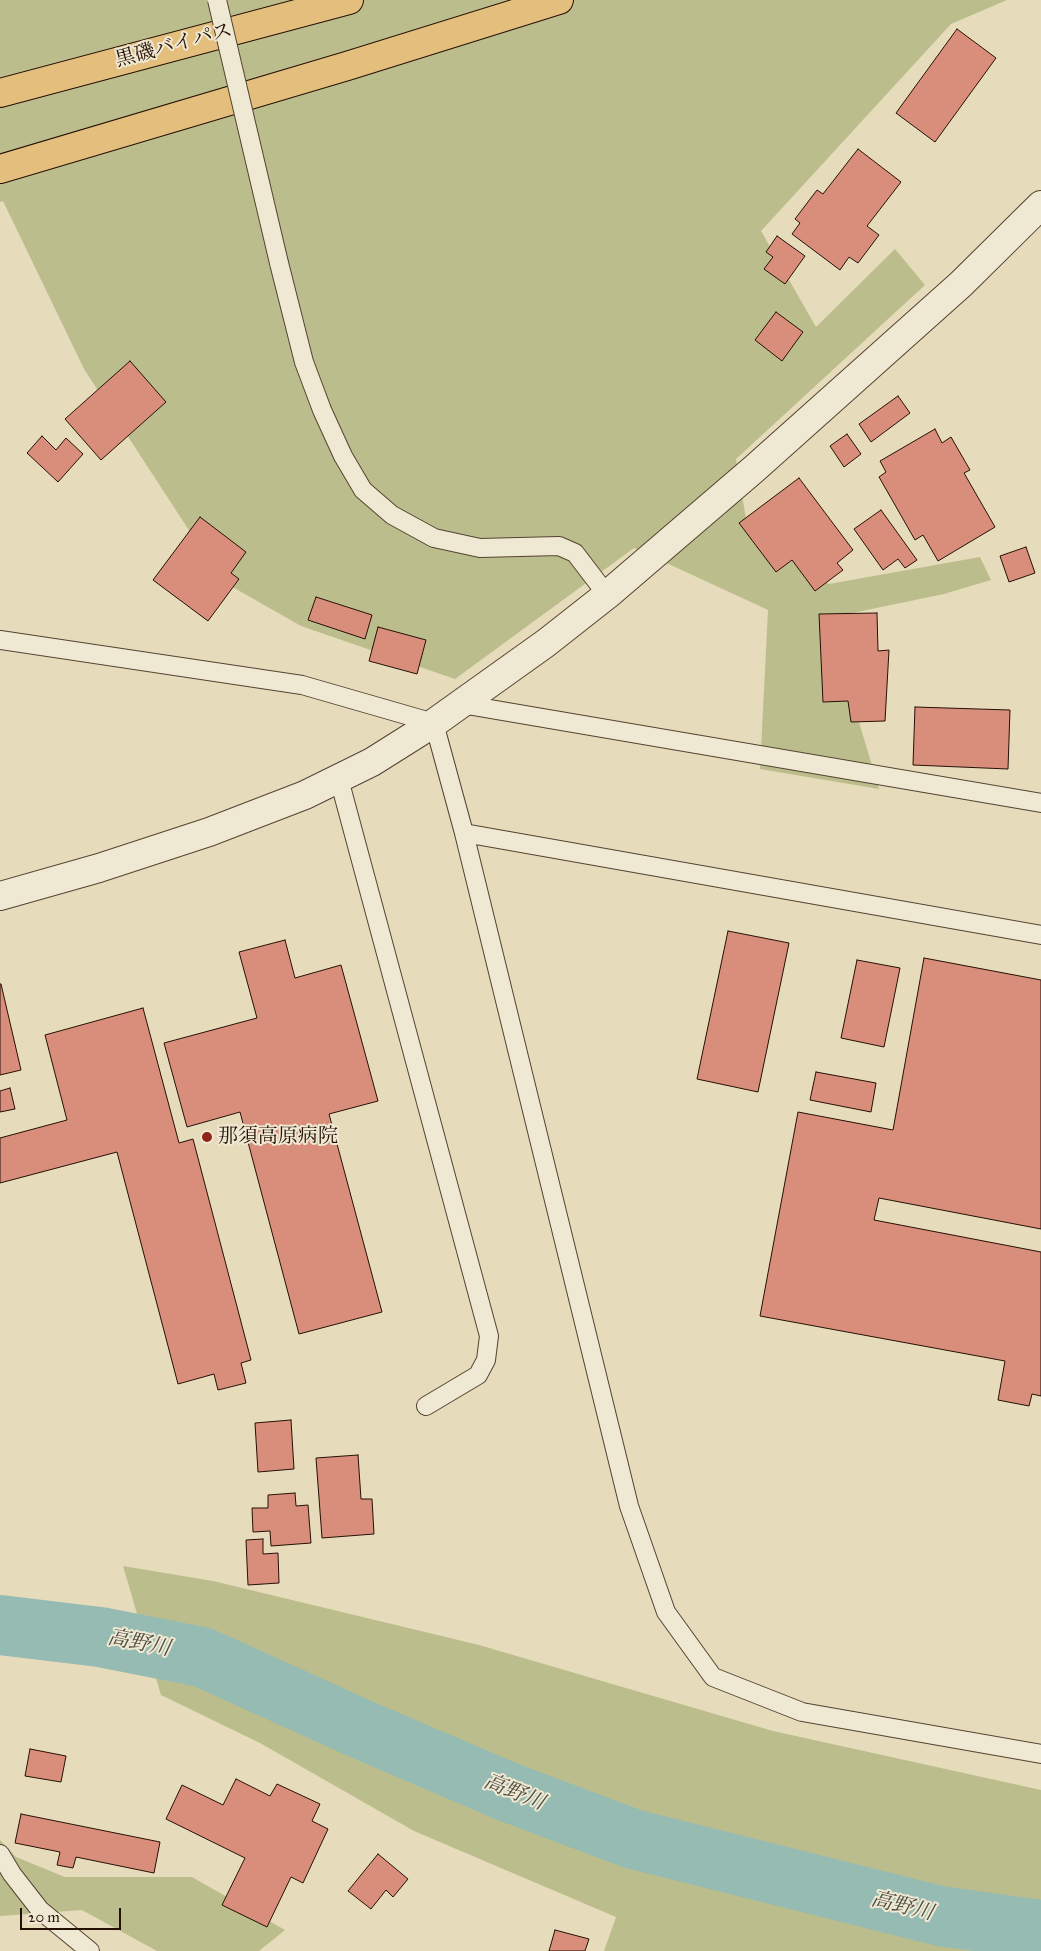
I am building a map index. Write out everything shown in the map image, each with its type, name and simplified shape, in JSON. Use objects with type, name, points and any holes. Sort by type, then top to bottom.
[{"type":"highway","name":"黒磯バイパス","points":[[0,93],[348,0]]},
{"type":"highway","points":[[0,169],[338,69],[560,0]]},
{"type":"street","points":[[0,896],[99,868],[209,832],[305,795],[372,762],[434,723],[546,643],[607,595],[754,469],[954,290],[1041,205]]},
{"type":"lane","points":[[218,0],[304,362],[322,410],[363,490],[392,515],[434,538],[480,548],[559,546],[575,553],[607,595]]},
{"type":"lane","points":[[0,640],[302,685],[434,723],[464,833],[629,1506],[666,1612],[713,1677],[802,1712],[1041,1754]]},
{"type":"lane","points":[[460,704],[1041,803]]},
{"type":"lane","points":[[339,779],[489,1336],[486,1360],[478,1376],[426,1406]]},
{"type":"lane","points":[[464,833],[1041,935]]},
{"type":"lane","points":[[0,1854],[12,1874],[40,1910],[90,1951]]},
{"type":"green space","points":[[0,0],[1007,0],[951,24],[761,231],[816,327],[895,249],[925,285],[736,459],[748,531],[829,584],[980,557],[991,580],[944,594],[828,618],[879,789],[760,769],[768,610],[634,548],[455,679],[301,626],[222,581],[84,369],[3,201],[0,202]]},
{"type":"green space","points":[[123,1566],[213,1581],[479,1645],[773,1731],[1041,1790],[1041,1951],[604,1951],[616,1917],[414,1831],[260,1743],[161,1695]]},
{"type":"green space","points":[[0,1840],[16,1857],[65,1877],[192,1877],[285,1930],[259,1951],[157,1951],[82,1910],[0,1916]]},
{"type":"building","points":[[957,29],[996,58],[935,142],[896,113]]},
{"type":"building","points":[[858,149],[901,182],[867,226],[879,235],[858,263],[849,257],[840,270],[792,234],[800,223],[795,219],[817,190],[823,194]]},
{"type":"building","points":[[777,236],[805,256],[785,284],[764,269],[773,257],[766,252]]},
{"type":"building","points":[[776,312],[803,332],[782,361],[755,340]]},
{"type":"building","points":[[130,361],[166,402],[101,460],[65,419]]},
{"type":"building","points":[[898,396],[910,413],[871,442],[859,424]]},
{"type":"building","points":[[935,429],[942,443],[951,437],[970,470],[964,473],[995,527],[938,561],[923,535],[915,540],[879,477],[886,472],[880,461]]},
{"type":"building","points":[[847,434],[861,454],[844,467],[830,446]]},
{"type":"building","points":[[42,436],[56,450],[66,438],[83,454],[58,482],[27,453]]},
{"type":"building","points":[[799,478],[853,550],[837,563],[843,570],[815,591],[792,560],[776,572],[739,523]]},
{"type":"building","points":[[881,510],[917,560],[905,568],[898,559],[883,570],[854,529]]},
{"type":"building","points":[[200,517],[246,552],[231,573],[239,579],[208,621],[153,580]]},
{"type":"building","points":[[1026,547],[1035,573],[1009,582],[1000,556]]},
{"type":"building","points":[[316,597],[372,615],[365,639],[308,620]]},
{"type":"building","points":[[877,613],[878,651],[889,650],[885,721],[851,722],[848,701],[823,702],[819,614]]},
{"type":"building","points":[[378,627],[426,640],[417,674],[369,661]]},
{"type":"building","points":[[915,707],[1010,710],[1008,769],[913,765]]},
{"type":"building","points":[[728,931],[789,943],[758,1092],[697,1079]]},
{"type":"building","points":[[285,940],[295,978],[341,965],[378,1101],[329,1114],[382,1312],[299,1334],[240,1112],[187,1127],[164,1043],[257,1018],[239,952]]},
{"type":"building","points":[[924,958],[1041,980],[1041,1229],[879,1198],[874,1220],[1041,1252],[1041,1396],[1032,1394],[1029,1406],[998,1400],[1005,1361],[760,1316],[798,1112],[893,1130]]},
{"type":"building","points":[[857,960],[900,968],[884,1047],[841,1038]]},
{"type":"building","points":[[0,984],[21,1070],[0,1075]]},
{"type":"building","points":[[143,1008],[179,1143],[193,1139],[251,1360],[241,1363],[246,1383],[218,1390],[214,1374],[178,1384],[117,1152],[0,1183],[0,1138],[67,1120],[45,1035]]},
{"type":"building","points":[[816,1072],[876,1083],[871,1112],[810,1100]]},
{"type":"building","points":[[10,1088],[15,1109],[0,1112],[0,1091]]},
{"type":"building","points":[[291,1420],[294,1469],[258,1472],[255,1423]]},
{"type":"building","points":[[358,1455],[361,1499],[372,1499],[374,1534],[322,1538],[316,1458]]},
{"type":"building","points":[[295,1493],[296,1506],[308,1505],[311,1543],[271,1546],[270,1531],[253,1532],[252,1508],[268,1508],[268,1495]]},
{"type":"building","points":[[263,1539],[263,1554],[278,1553],[279,1583],[248,1585],[246,1540]]},
{"type":"building","points":[[30,1749],[66,1756],[61,1782],[25,1776]]},
{"type":"building","points":[[236,1779],[270,1796],[277,1784],[320,1804],[312,1821],[328,1829],[303,1883],[291,1877],[267,1927],[222,1905],[245,1858],[166,1819],[182,1785],[223,1805]]},
{"type":"building","points":[[21,1814],[160,1842],[154,1873],[76,1857],[73,1868],[57,1865],[60,1852],[15,1843]]},
{"type":"building","points":[[378,1854],[408,1879],[393,1897],[386,1890],[371,1909],[348,1891]]},
{"type":"building","points":[[555,1930],[589,1939],[585,1951],[549,1951]]},
{"type":"waterway","name":"高野川","points":[[0,1625],[100,1637],[202,1657],[363,1730],[508,1792],[633,1839],[940,1916],[1041,1930]]},
{"type":"place","name":"那須高原病院","points":[[207,1137]]}]
